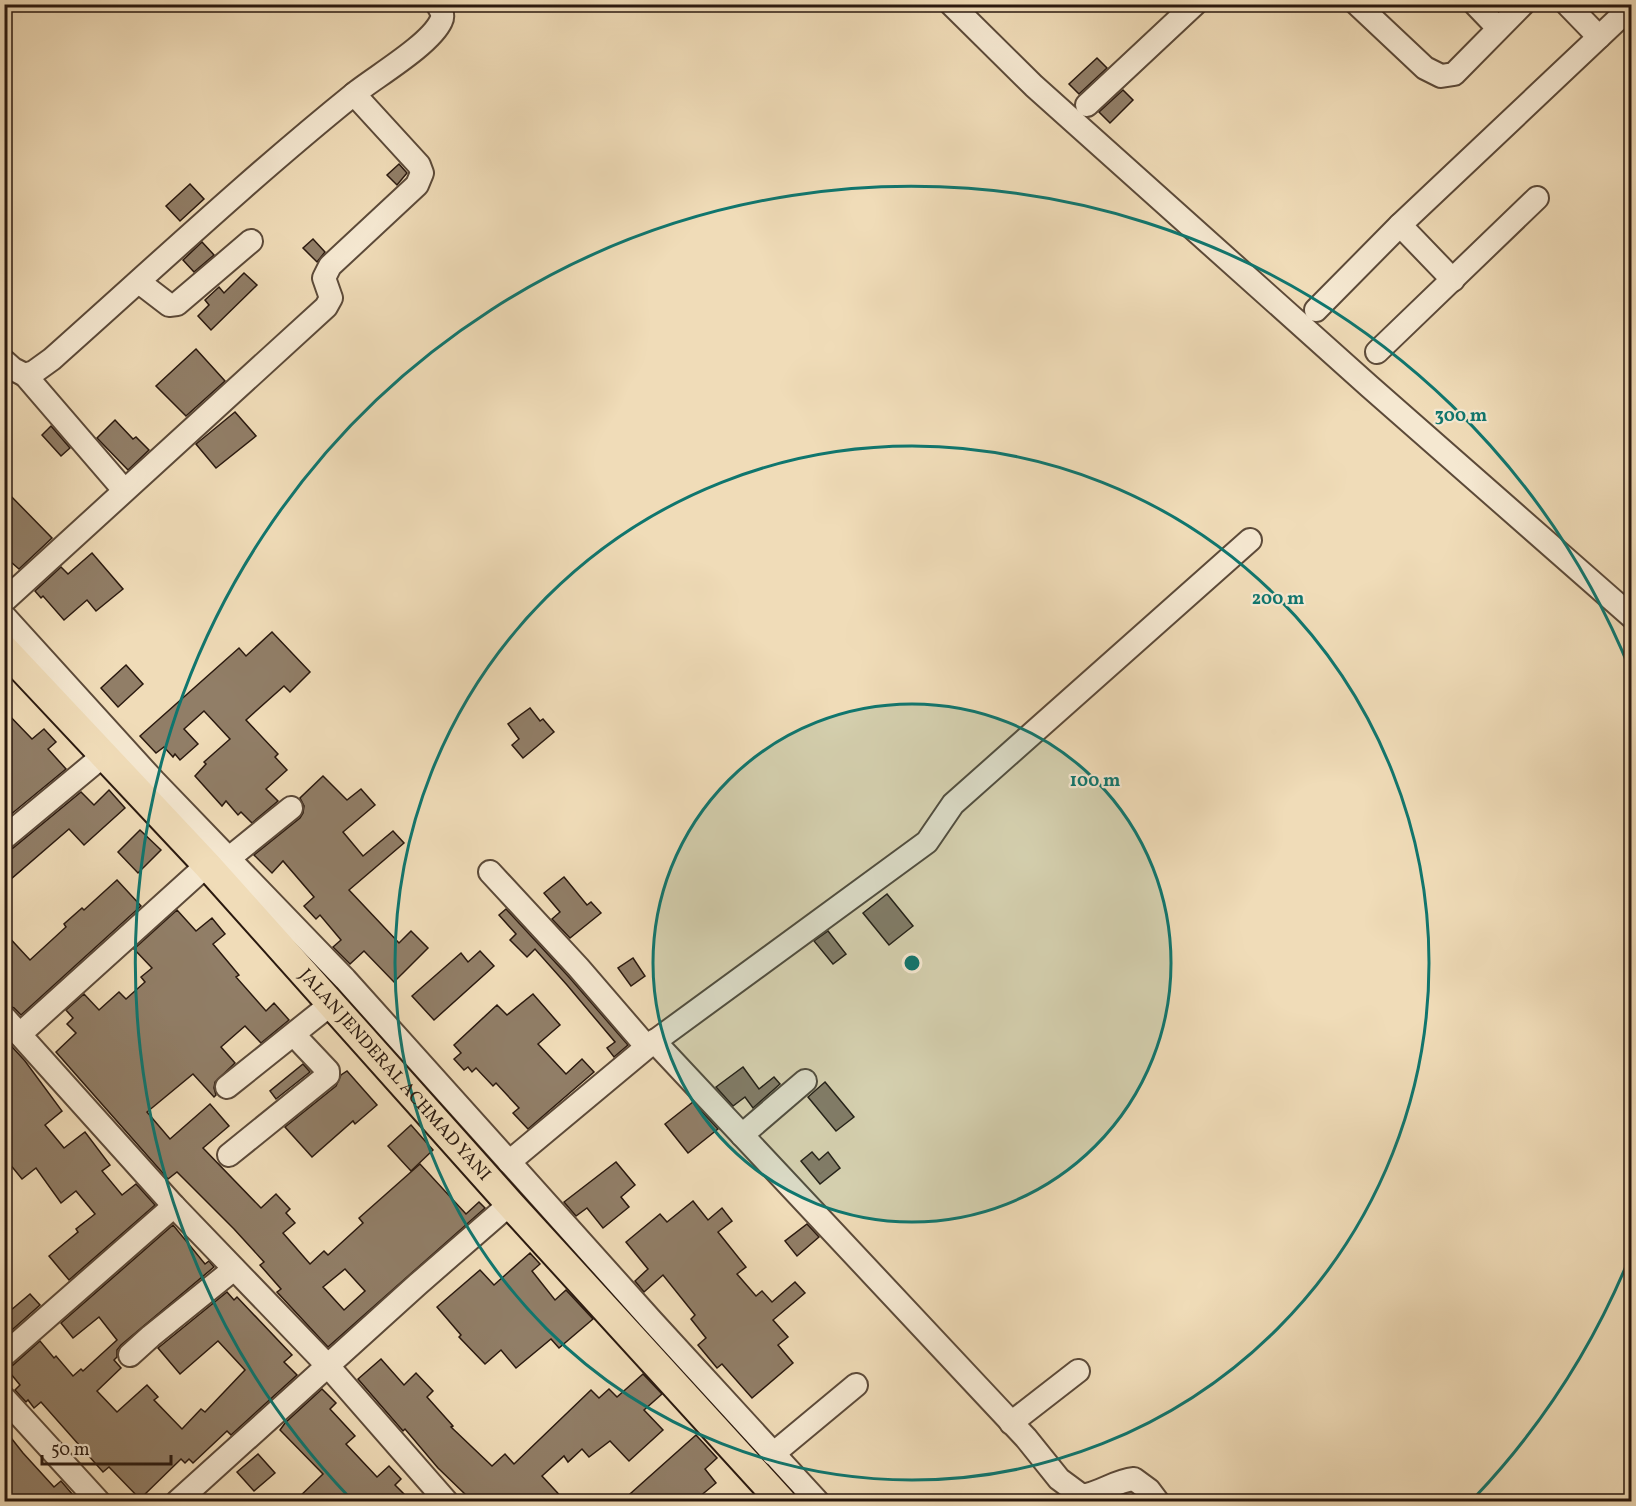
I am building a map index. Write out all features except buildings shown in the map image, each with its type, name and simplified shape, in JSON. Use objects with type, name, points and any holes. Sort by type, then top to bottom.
[{"type":"main road","name":"JALAN JENDERAL ACHMAD YANI","points":[[4,648],[104,755],[218,862],[331,1004],[782,1502]]},
{"type":"street","points":[[25,375],[34,372],[52,359],[354,93],[419,45],[442,20],[442,12],[437,4]]},
{"type":"street","points":[[951,4],[1034,86],[1369,386],[1632,616]]},
{"type":"street","points":[[1087,105],[1196,4]]},
{"type":"street","points":[[1357,4],[1425,68],[1441,76],[1454,75],[1523,4]]},
{"type":"street","points":[[1475,4],[1498,28]]},
{"type":"street","points":[[1568,4],[1599,37]]},
{"type":"street","points":[[1316,310],[1400,225],[1632,6]]},
{"type":"street","points":[[4,601],[326,307],[331,298],[324,278],[330,266],[417,185],[422,173],[419,165],[354,93]]},
{"type":"street","points":[[1377,352],[1537,198]]},
{"type":"street","points":[[1400,225],[1453,280]]},
{"type":"street","points":[[139,282],[169,305],[177,304],[251,241]]},
{"type":"street","points":[[4,361],[25,375],[124,490]]},
{"type":"street","points":[[509,1162],[650,1044],[927,842],[953,804],[1251,540]]},
{"type":"street","points":[[4,616],[154,781],[218,862],[345,979],[818,1502]]},
{"type":"street","points":[[4,838],[104,755]]},
{"type":"street","points":[[20,1034],[218,862],[291,808]]},
{"type":"street","points":[[490,872],[650,1044],[742,1135],[1011,1423],[1059,1479],[1082,1496],[1095,1494],[1115,1484],[1134,1479],[1139,1481],[1158,1502]]},
{"type":"street","points":[[227,1087],[331,1004]]},
{"type":"street","points":[[4,1017],[174,1206],[328,1366],[447,1502]]},
{"type":"street","points":[[229,1155],[328,1075],[328,1071],[294,1035]]},
{"type":"street","points":[[742,1135],[805,1082]]},
{"type":"street","points":[[177,1502],[510,1204]]},
{"type":"street","points":[[4,1354],[174,1206]]},
{"type":"street","points":[[130,1355],[234,1269]]},
{"type":"street","points":[[1011,1423],[1078,1371]]},
{"type":"street","points":[[773,1454],[856,1385]]},
{"type":"street","points":[[4,1398],[99,1502]]}]
